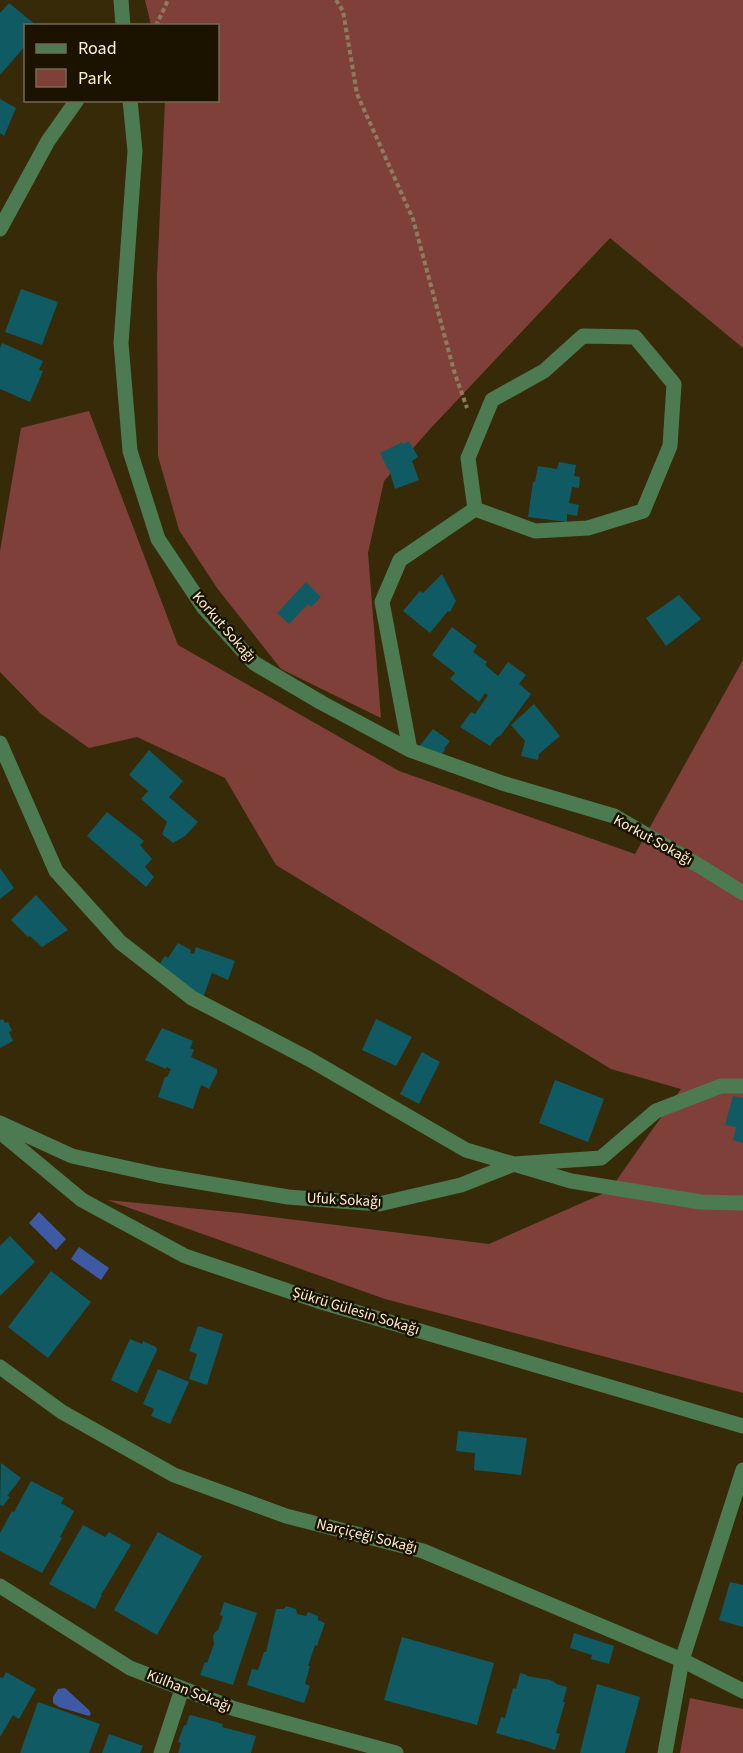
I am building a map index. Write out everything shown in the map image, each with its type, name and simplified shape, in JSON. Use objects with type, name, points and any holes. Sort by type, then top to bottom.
[{"type":"street","points":[[121,0],[123,24]]},
{"type":"street","points":[[0,229],[48,141],[76,102]]},
{"type":"street","name":"Korkut Sokağı","points":[[130,102],[135,151],[121,343],[130,451],[158,539],[204,608],[254,663],[322,703],[410,750],[502,783],[614,816],[743,893]]},
{"type":"street","points":[[583,336],[635,337],[674,384],[670,446],[643,511],[588,528],[535,531],[475,509],[468,458],[492,400],[544,370],[583,336]]},
{"type":"street","points":[[410,750],[382,602],[400,560],[475,509]]},
{"type":"street","points":[[0,744],[56,871],[120,942],[192,998],[309,1059],[466,1150],[571,1181],[701,1202],[743,1203]]},
{"type":"street","name":"Ufuk Sokağı","points":[[0,1124],[72,1156],[158,1175],[288,1197],[379,1204],[461,1185],[514,1164],[601,1158],[656,1111],[721,1086],[743,1086]]},
{"type":"street","name":"Şükrü Gülesin Sokağı","points":[[0,1132],[82,1200],[185,1256],[318,1301],[743,1426]]},
{"type":"street","name":"Narçiçeği Sokağı","points":[[0,1367],[62,1412],[174,1475],[286,1516],[423,1551],[682,1660],[743,1691]]},
{"type":"street","points":[[665,1753],[682,1660],[743,1470]]},
{"type":"street","name":"Külhan Sokağı","points":[[0,1586],[130,1668],[235,1709],[396,1753]]},
{"type":"street","points":[[161,1753],[182,1689]]},
{"type":"path","points":[[157,24],[168,0]]},
{"type":"path","points":[[336,0],[343,11],[357,94],[413,219],[454,371],[477,436]]},
{"type":"green space","points":[[145,0],[743,0],[743,348],[610,238],[384,481],[368,553],[381,718],[281,669],[217,588],[179,530],[158,456],[157,277],[165,102],[219,102],[219,24],[151,24]]},
{"type":"green space","points":[[89,411],[178,645],[399,771],[635,854],[743,660],[743,1393],[385,1299],[107,1200],[240,1213],[489,1244],[609,1191],[681,1089],[611,1069],[276,865],[225,778],[137,737],[89,748],[41,714],[0,672],[0,551],[21,428]]},
{"type":"green space","points":[[690,1698],[743,1709],[743,1753],[680,1753]]},
{"type":"water","points":[[39,1212],[66,1239],[56,1250],[29,1223]]},
{"type":"water","points":[[79,1247],[109,1268],[101,1280],[71,1259]]},
{"type":"water","points":[[65,1688],[89,1710],[91,1714],[89,1716],[53,1703],[53,1697],[58,1689]]},
{"type":"building","points":[[9,3],[35,24],[24,24],[24,47],[0,75],[0,13]]},
{"type":"building","points":[[0,99],[16,108],[4,136],[0,133]]},
{"type":"building","points":[[21,289],[58,302],[42,345],[5,332]]},
{"type":"building","points":[[2,343],[43,361],[39,370],[43,371],[30,402],[0,389]]},
{"type":"building","points":[[409,441],[418,457],[412,461],[419,480],[395,489],[389,469],[380,453]]},
{"type":"building","points":[[559,462],[576,465],[574,476],[580,477],[579,488],[572,487],[569,503],[579,505],[577,516],[567,514],[567,522],[528,517],[533,482],[535,482],[538,466],[557,469]]},
{"type":"building","points":[[442,574],[456,601],[450,612],[448,611],[430,633],[403,611],[420,591],[423,593]]},
{"type":"building","points":[[306,582],[321,597],[311,607],[308,604],[289,624],[277,613]]},
{"type":"building","points":[[679,595],[701,619],[666,646],[646,618]]},
{"type":"building","points":[[452,627],[477,646],[473,652],[487,662],[485,665],[498,676],[508,662],[526,675],[519,684],[531,694],[501,735],[490,746],[460,727],[471,712],[475,714],[488,695],[485,693],[479,702],[450,679],[455,673],[432,655]]},
{"type":"building","points":[[534,704],[560,736],[539,754],[538,760],[521,756],[525,741],[511,725]]},
{"type":"building","points":[[433,729],[450,741],[436,761],[418,748]]},
{"type":"building","points":[[149,750],[183,781],[169,797],[198,822],[185,836],[173,843],[162,834],[167,822],[141,799],[148,791],[129,775]]},
{"type":"building","points":[[107,812],[144,841],[140,845],[152,859],[145,867],[154,877],[146,887],[87,836]]},
{"type":"building","points":[[0,868],[14,888],[0,899]]},
{"type":"building","points":[[36,895],[68,930],[42,947],[11,920]]},
{"type":"building","points":[[178,943],[191,950],[190,953],[194,954],[196,947],[235,961],[228,980],[212,973],[203,998],[155,973],[165,956],[168,958]]},
{"type":"building","points":[[3,1019],[5,1023],[8,1022],[13,1041],[0,1048],[0,1020]]},
{"type":"building","points":[[376,1019],[412,1037],[396,1066],[362,1050]]},
{"type":"building","points":[[162,1028],[193,1041],[190,1048],[194,1050],[191,1057],[217,1069],[209,1089],[201,1085],[193,1109],[158,1097],[165,1077],[171,1069],[145,1060]]},
{"type":"building","points":[[422,1052],[440,1062],[419,1104],[400,1094]]},
{"type":"building","points":[[555,1080],[604,1099],[588,1142],[539,1123]]},
{"type":"building","points":[[733,1096],[743,1098],[743,1143],[733,1140],[736,1127],[725,1125]]},
{"type":"building","points":[[10,1236],[35,1262],[0,1296],[0,1246]]},
{"type":"building","points":[[51,1271],[91,1302],[48,1358],[8,1327]]},
{"type":"building","points":[[198,1326],[223,1334],[207,1385],[189,1379],[197,1354],[189,1351]]},
{"type":"building","points":[[130,1339],[142,1344],[143,1341],[156,1347],[157,1350],[137,1393],[111,1380]]},
{"type":"building","points":[[158,1369],[189,1382],[170,1424],[151,1416],[154,1409],[143,1404]]},
{"type":"building","points":[[458,1431],[527,1438],[521,1475],[474,1470],[475,1453],[456,1451]]},
{"type":"building","points":[[1,1463],[21,1478],[7,1496],[10,1497],[3,1506],[0,1505]]},
{"type":"building","points":[[31,1481],[64,1498],[61,1503],[74,1511],[42,1573],[0,1551],[0,1533]]},
{"type":"building","points":[[83,1525],[105,1537],[109,1532],[131,1545],[95,1609],[49,1584]]},
{"type":"building","points":[[158,1532],[202,1556],[157,1635],[114,1610]]},
{"type":"building","points":[[730,1582],[743,1585],[743,1627],[719,1620]]},
{"type":"building","points":[[224,1602],[257,1613],[233,1685],[200,1675],[214,1644],[213,1636],[223,1616],[220,1615]]},
{"type":"building","points":[[286,1606],[296,1609],[297,1614],[306,1616],[308,1612],[318,1616],[318,1620],[325,1623],[308,1666],[310,1666],[305,1684],[310,1686],[304,1703],[247,1685],[252,1669],[258,1670],[264,1652],[266,1652],[276,1609],[284,1609]]},
{"type":"building","points":[[574,1633],[614,1646],[609,1664],[591,1659],[592,1655],[570,1648]]},
{"type":"building","points":[[402,1637],[494,1663],[477,1725],[384,1700]]},
{"type":"building","points":[[6,1672],[36,1689],[19,1719],[13,1715],[0,1737],[0,1677],[3,1678]]},
{"type":"building","points":[[520,1673],[550,1680],[567,1687],[556,1733],[560,1734],[555,1750],[496,1733],[501,1717],[505,1718],[513,1688],[516,1689]]},
{"type":"building","points":[[597,1684],[640,1697],[625,1753],[580,1753]]},
{"type":"building","points":[[38,1702],[100,1724],[89,1753],[20,1753]]},
{"type":"building","points":[[191,1715],[223,1724],[222,1727],[256,1736],[251,1753],[178,1753],[181,1743],[178,1742],[184,1725],[186,1726]]},
{"type":"building","points":[[109,1734],[143,1746],[140,1753],[102,1753]]}]
